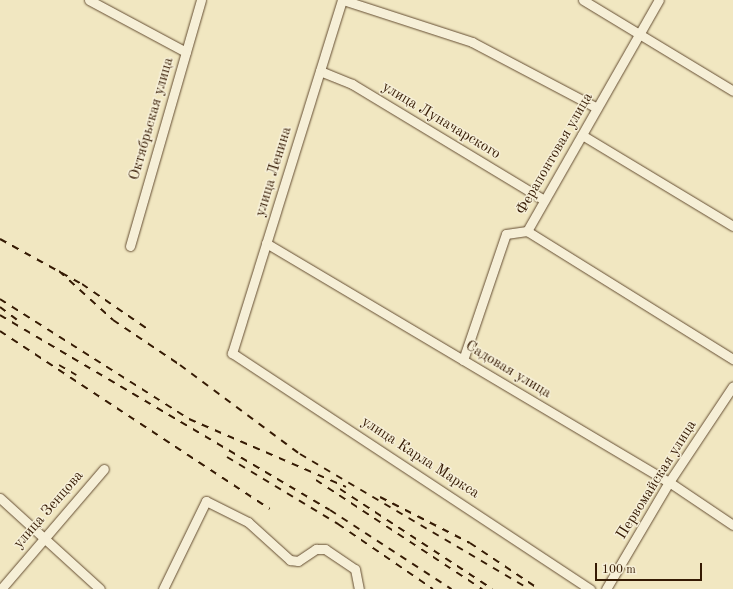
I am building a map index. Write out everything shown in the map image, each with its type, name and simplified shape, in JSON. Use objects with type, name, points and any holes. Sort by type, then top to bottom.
[{"type":"street","points":[[89,0],[186,52]]},
{"type":"street","name":"Октябрьская улица","points":[[130,246],[201,0]]},
{"type":"street","points":[[342,0],[472,42],[597,108]]},
{"type":"street","name":"улица Ленина","points":[[232,353],[342,0]]},
{"type":"street","points":[[583,0],[733,91]]},
{"type":"street","name":"Ферапонтовая улица","points":[[463,360],[506,234],[527,231],[660,0]]},
{"type":"street","name":"улица Луначарского","points":[[320,71],[352,84],[544,200]]},
{"type":"street","points":[[582,135],[733,226]]},
{"type":"street","points":[[527,231],[733,359]]},
{"type":"street","name":"Садовая улица","points":[[266,243],[669,482],[733,525]]},
{"type":"street","name":"улица Карла Маркса","points":[[232,353],[590,589]]},
{"type":"street","name":"Первомайская улица","points":[[606,589],[669,482],[733,386]]},
{"type":"street","name":"улица Зенцова","points":[[1,589],[42,537],[54,528],[104,469]]},
{"type":"street","points":[[0,498],[100,589]]},
{"type":"street","points":[[163,589],[206,501],[248,522],[290,560],[298,561],[316,549],[325,549],[354,569],[359,589]]},
{"type":"railway","points":[[0,239],[82,284],[146,328]]},
{"type":"railway","points":[[59,271],[113,320],[180,365],[300,454],[529,589]]},
{"type":"railway","points":[[0,299],[189,419],[346,487]]},
{"type":"railway","points":[[0,307],[17,320]]},
{"type":"railway","points":[[0,315],[330,510],[451,589]]},
{"type":"railway","points":[[0,331],[270,509]]},
{"type":"railway","points":[[59,365],[76,375]]},
{"type":"railway","points":[[227,457],[338,524],[433,589]]},
{"type":"railway","points":[[316,480],[482,589]]},
{"type":"railway","points":[[340,489],[492,589]]},
{"type":"railway","points":[[380,497],[470,543],[539,589]]}]
